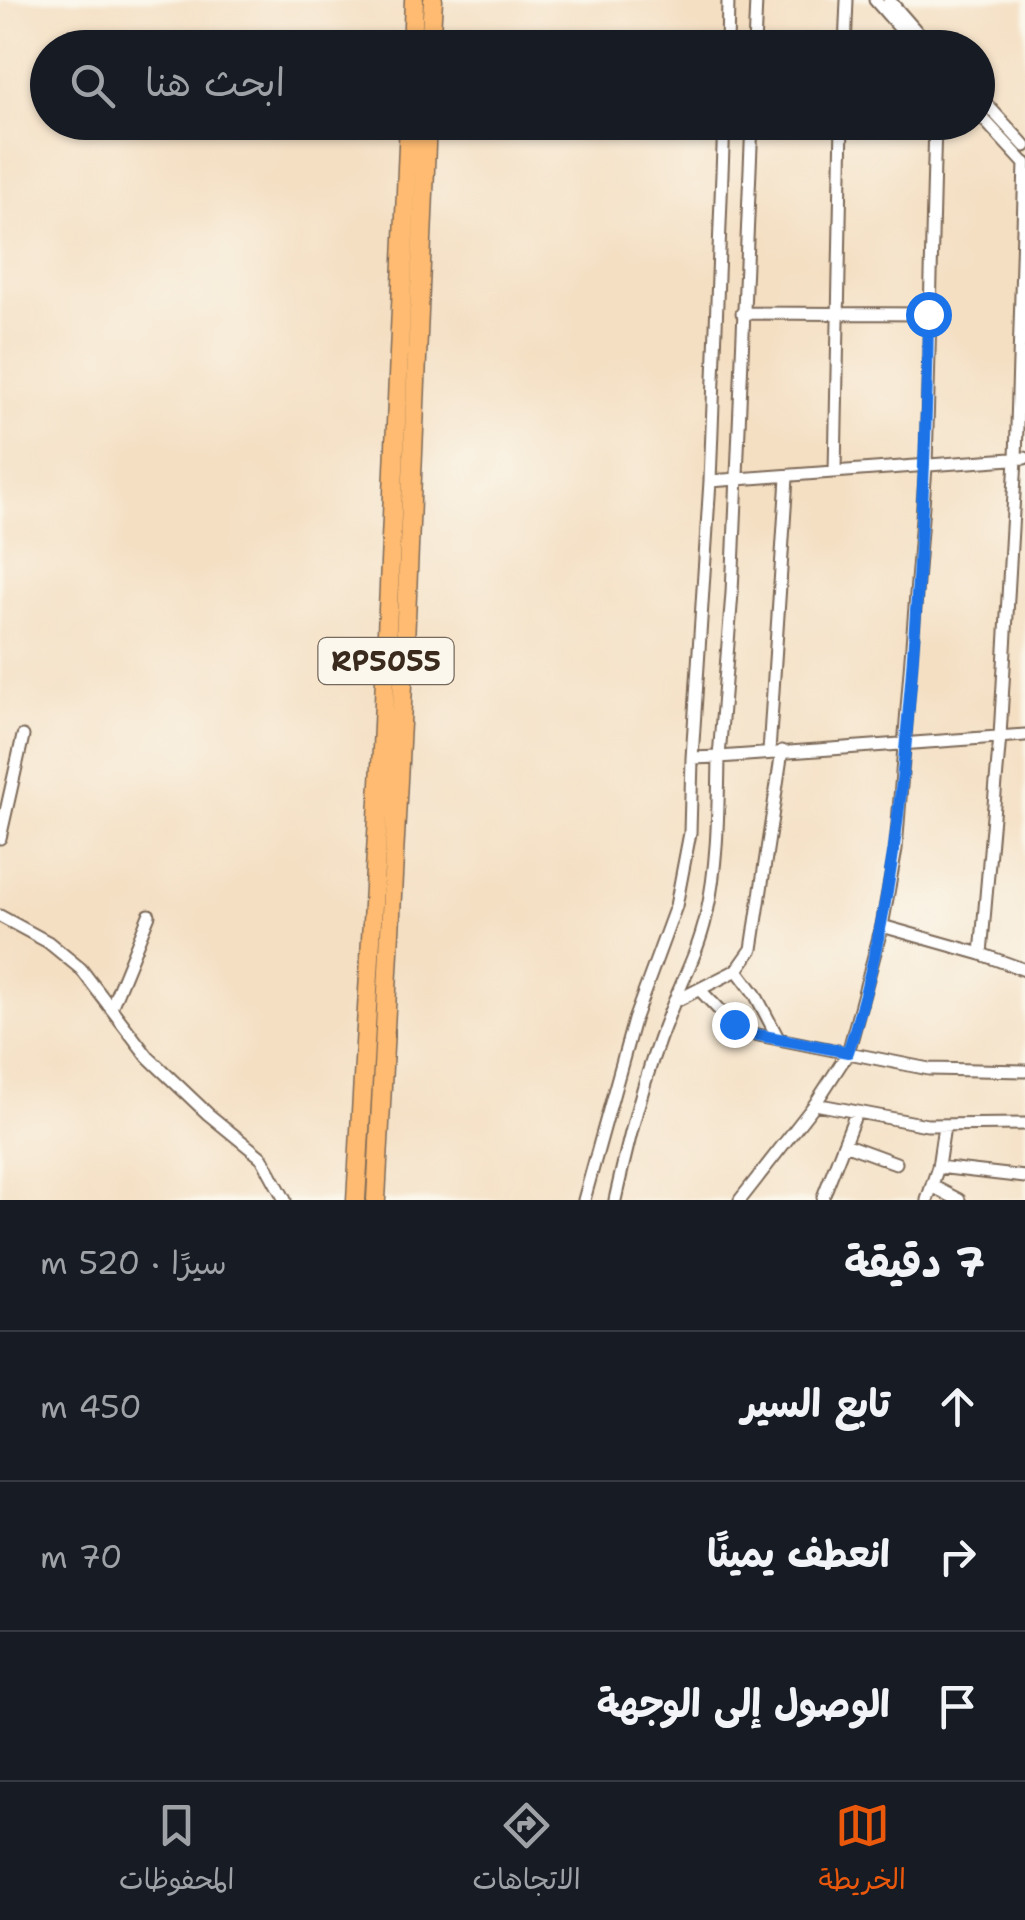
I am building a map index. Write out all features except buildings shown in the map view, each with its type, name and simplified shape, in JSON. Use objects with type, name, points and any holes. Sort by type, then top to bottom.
[{"type":"highway","points":[[413,30],[414,0]]},
{"type":"highway","points":[[431,30],[432,0]]},
{"type":"highway","name":"RP5055","points":[[356,1200],[383,730],[408,140]]},
{"type":"highway","name":"RP5055","points":[[376,1200],[426,140]]},
{"type":"street","points":[[727,30],[728,0]]},
{"type":"street","points":[[755,30],[756,0]]},
{"type":"street","points":[[845,30],[846,0]]},
{"type":"street","points":[[875,0],[901,30]]},
{"type":"street","points":[[889,0],[915,30]]},
{"type":"street","points":[[995,113],[1025,146]]},
{"type":"street","points":[[981,954],[1021,458],[1025,163],[995,131]]},
{"type":"street","points":[[584,1200],[628,1038],[676,906],[690,833],[710,482],[723,140]]},
{"type":"street","points":[[615,1200],[628,1141],[674,1002],[700,940],[718,831],[751,140]]},
{"type":"street","points":[[834,472],[842,140]]},
{"type":"street","points":[[740,1200],[815,1104],[848,1052],[882,926],[896,849],[926,467],[933,140]]},
{"type":"street","points":[[742,313],[928,314]]},
{"type":"street","points":[[710,482],[1021,458]]},
{"type":"street","points":[[674,1002],[738,970],[756,938],[776,752],[787,478]]},
{"type":"street","points":[[692,758],[1025,735]]},
{"type":"street","points":[[0,838],[23,736]]},
{"type":"street","points":[[111,1008],[150,915]]},
{"type":"street","points":[[0,916],[22,925],[65,954],[148,1057],[224,1128],[256,1150],[285,1200]]},
{"type":"street","points":[[882,926],[1024,969],[1025,981]]},
{"type":"street","points":[[738,970],[778,1038]]},
{"type":"street","points":[[700,990],[746,1031],[929,1069],[1025,1070]]},
{"type":"street","points":[[815,1104],[944,1126],[1025,1124]]},
{"type":"street","points":[[823,1197],[856,1113]]},
{"type":"street","points":[[927,1200],[938,1167],[944,1126]]},
{"type":"street","points":[[844,1144],[896,1163]]},
{"type":"street","points":[[938,1167],[1025,1177]]},
{"type":"street","points":[[932,1186],[959,1200]]},
{"type":"route","points":[[734,1024],[753,1034],[848,1052],[858,1022],[896,849],[926,467],[928,314]]}]
